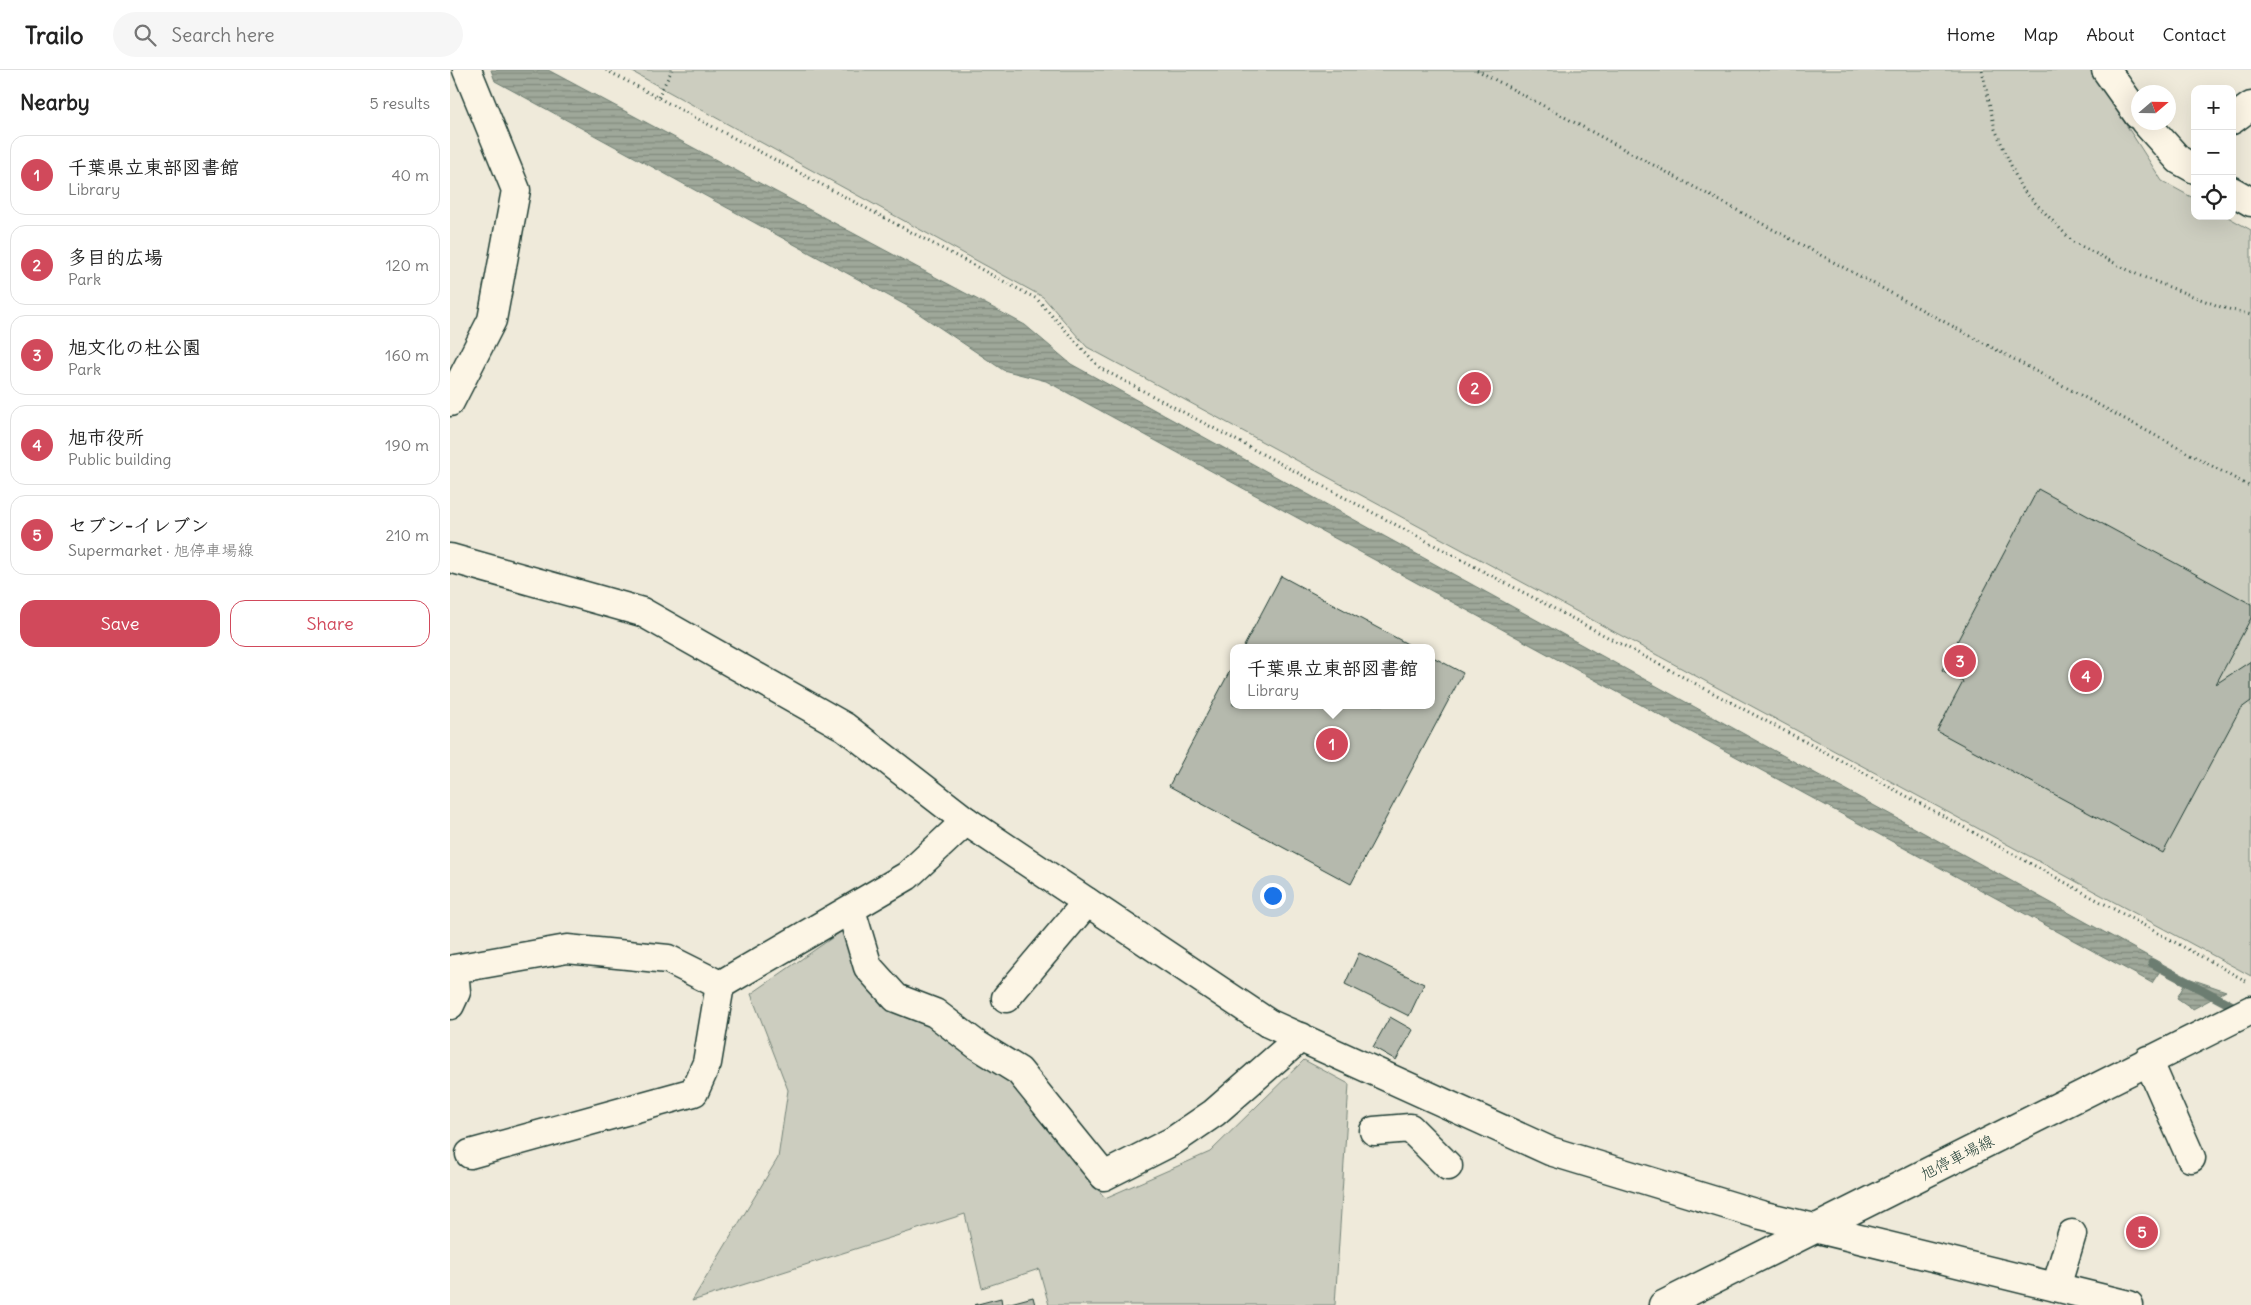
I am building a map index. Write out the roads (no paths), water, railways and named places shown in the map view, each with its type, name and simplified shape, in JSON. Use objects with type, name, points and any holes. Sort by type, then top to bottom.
[{"type":"street","points":[[2106,70],[2131,106]]},
{"type":"street","points":[[450,402],[492,320],[516,190],[472,82]]},
{"type":"street","points":[[2236,117],[2251,106]]},
{"type":"street","points":[[2155,130],[2189,159]]},
{"type":"street","points":[[2236,193],[2251,202]]},
{"type":"street","points":[[450,558],[642,612],[845,727],[966,821],[1268,1023],[1550,1151],[1761,1215],[2123,1304]]},
{"type":"street","points":[[720,985],[907,876],[966,821]]},
{"type":"street","points":[[1006,998],[1087,902]]},
{"type":"street","points":[[851,910],[868,967],[896,998],[934,1013],[977,1045],[1019,1071],[1104,1176],[1173,1141],[1214,1113],[1301,1037]]},
{"type":"street","points":[[450,1005],[456,992],[454,969],[567,949],[668,959],[720,985]]},
{"type":"street","points":[[470,1154],[694,1092],[707,1063],[720,985]]},
{"type":"street","name":"旭停車場線","points":[[1663,1305],[2251,1010]]},
{"type":"street","points":[[2148,1060],[2191,1158]]},
{"type":"street","points":[[1411,1088],[1380,1130],[1410,1128],[1448,1166]]},
{"type":"street","points":[[2056,1287],[2072,1234]]},
{"type":"waterway","points":[[2152,963],[2240,1010]]},
{"type":"place","name":"多目的広場","points":[[1475,388]]},
{"type":"place","name":"旭文化の杜公園","points":[[1960,661]]},
{"type":"place","name":"旭市役所","points":[[2086,676]]},
{"type":"place","name":"千葉県立東部図書館","points":[[1332,744]]},
{"type":"place","name":"セブン-イレブン","points":[[2142,1232]]}]
